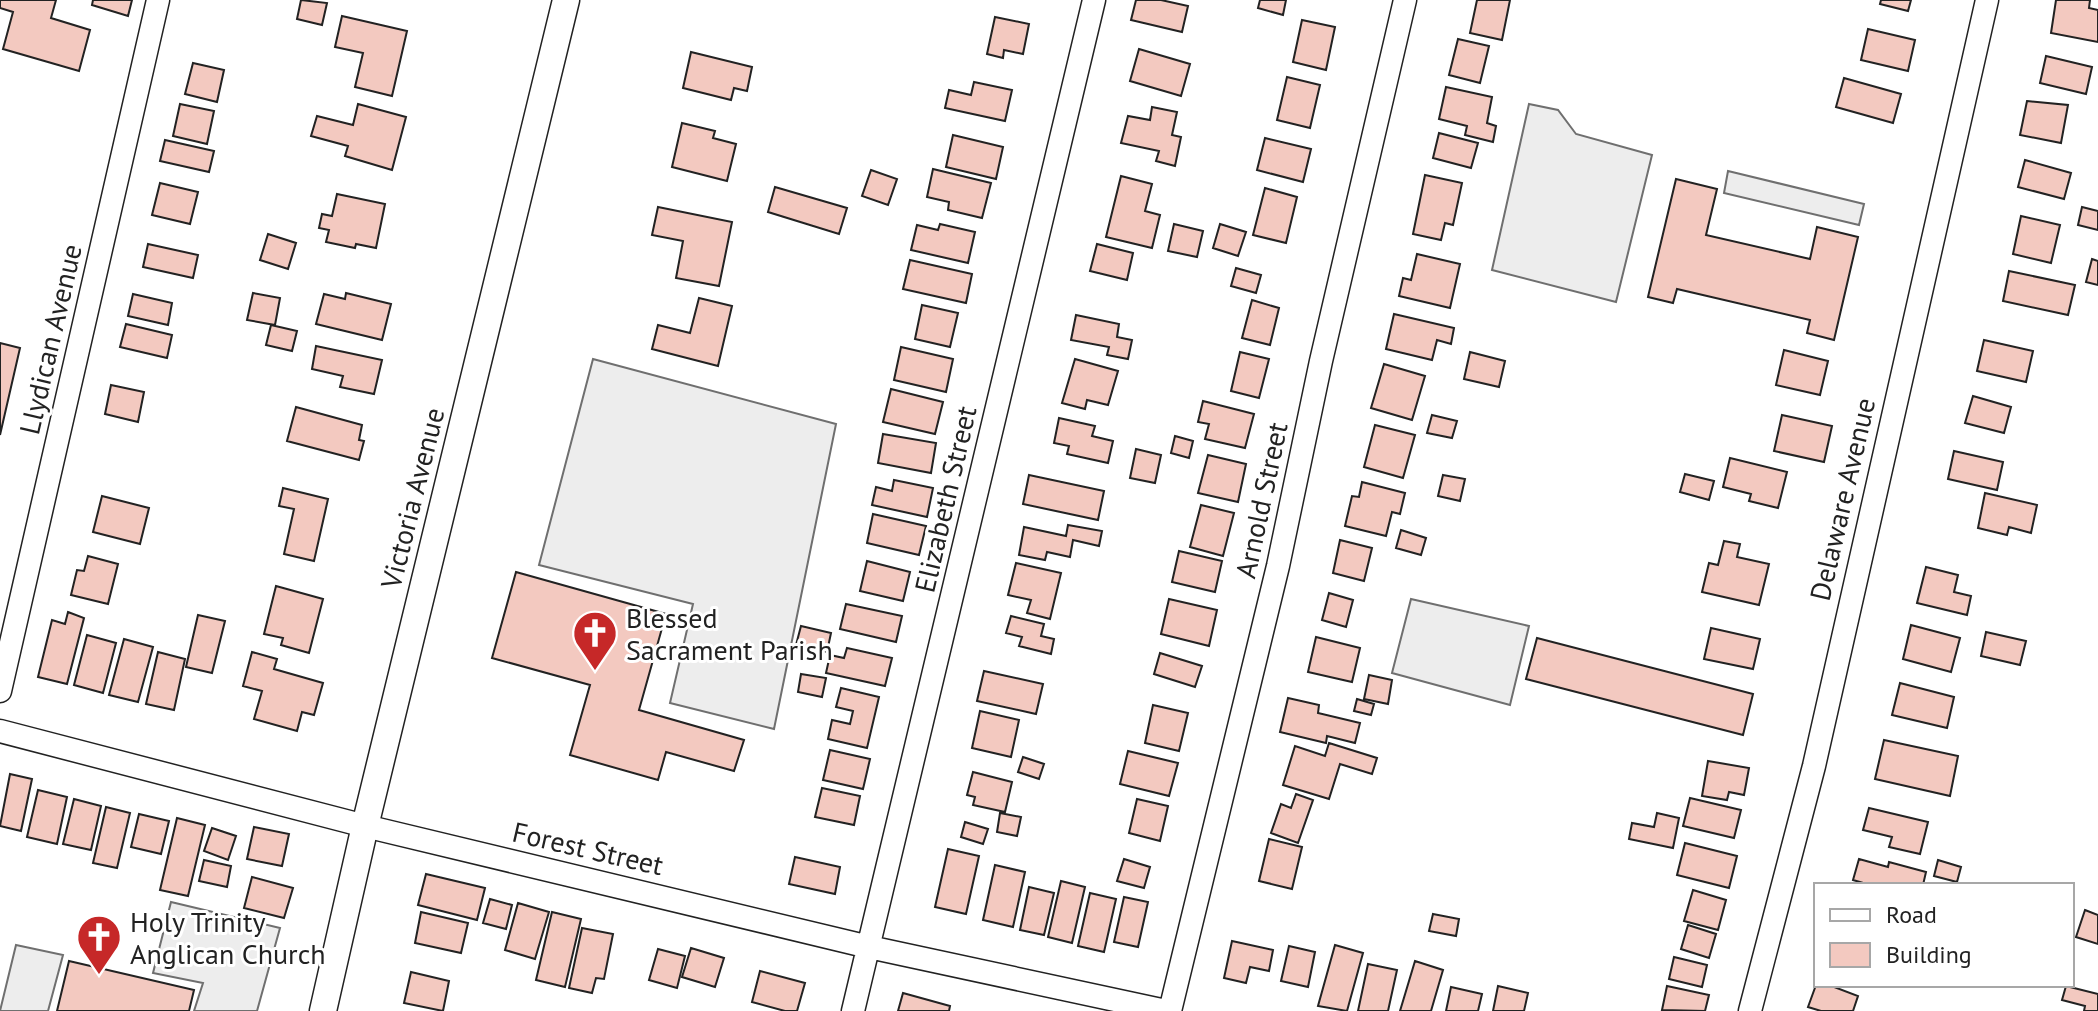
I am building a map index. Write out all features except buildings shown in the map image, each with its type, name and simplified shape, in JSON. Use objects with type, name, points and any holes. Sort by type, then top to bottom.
[{"type":"street","name":"Llydican Avenue","points":[[0,691],[158,0]]},
{"type":"street","name":"Victoria Avenue","points":[[323,1011],[566,0]]},
{"type":"street","name":"Elizabeth Street","points":[[853,1011],[1094,0]]},
{"type":"street","name":"Arnold Street","points":[[1168,1011],[1278,566],[1321,361],[1405,0]]},
{"type":"street","name":"Delaware Avenue","points":[[1750,1011],[1814,766],[1987,0]]},
{"type":"street","name":"Forest Street","points":[[0,731],[365,826],[869,947],[1168,1011]]},
{"type":"shaded area","points":[[1529,104],[1558,110],[1576,134],[1652,155],[1616,302],[1492,270]]},
{"type":"shaded area","points":[[1728,171],[1864,204],[1859,225],[1724,193]]},
{"type":"shaded area","points":[[593,359],[836,424],[774,729],[670,703],[693,604],[539,565]]},
{"type":"shaded area","points":[[1411,599],[1529,626],[1510,705],[1392,673]]},
{"type":"shaded area","points":[[171,902],[280,928],[257,1011],[194,1011],[203,983],[153,973]]},
{"type":"shaded area","points":[[16,945],[63,955],[48,1011],[0,1011]]},
{"type":"place","name":"Blessed Sacrament Parish","points":[[595,672]]},
{"type":"place","name":"Holy Trinity Anglican Church","points":[[99,976]]}]
